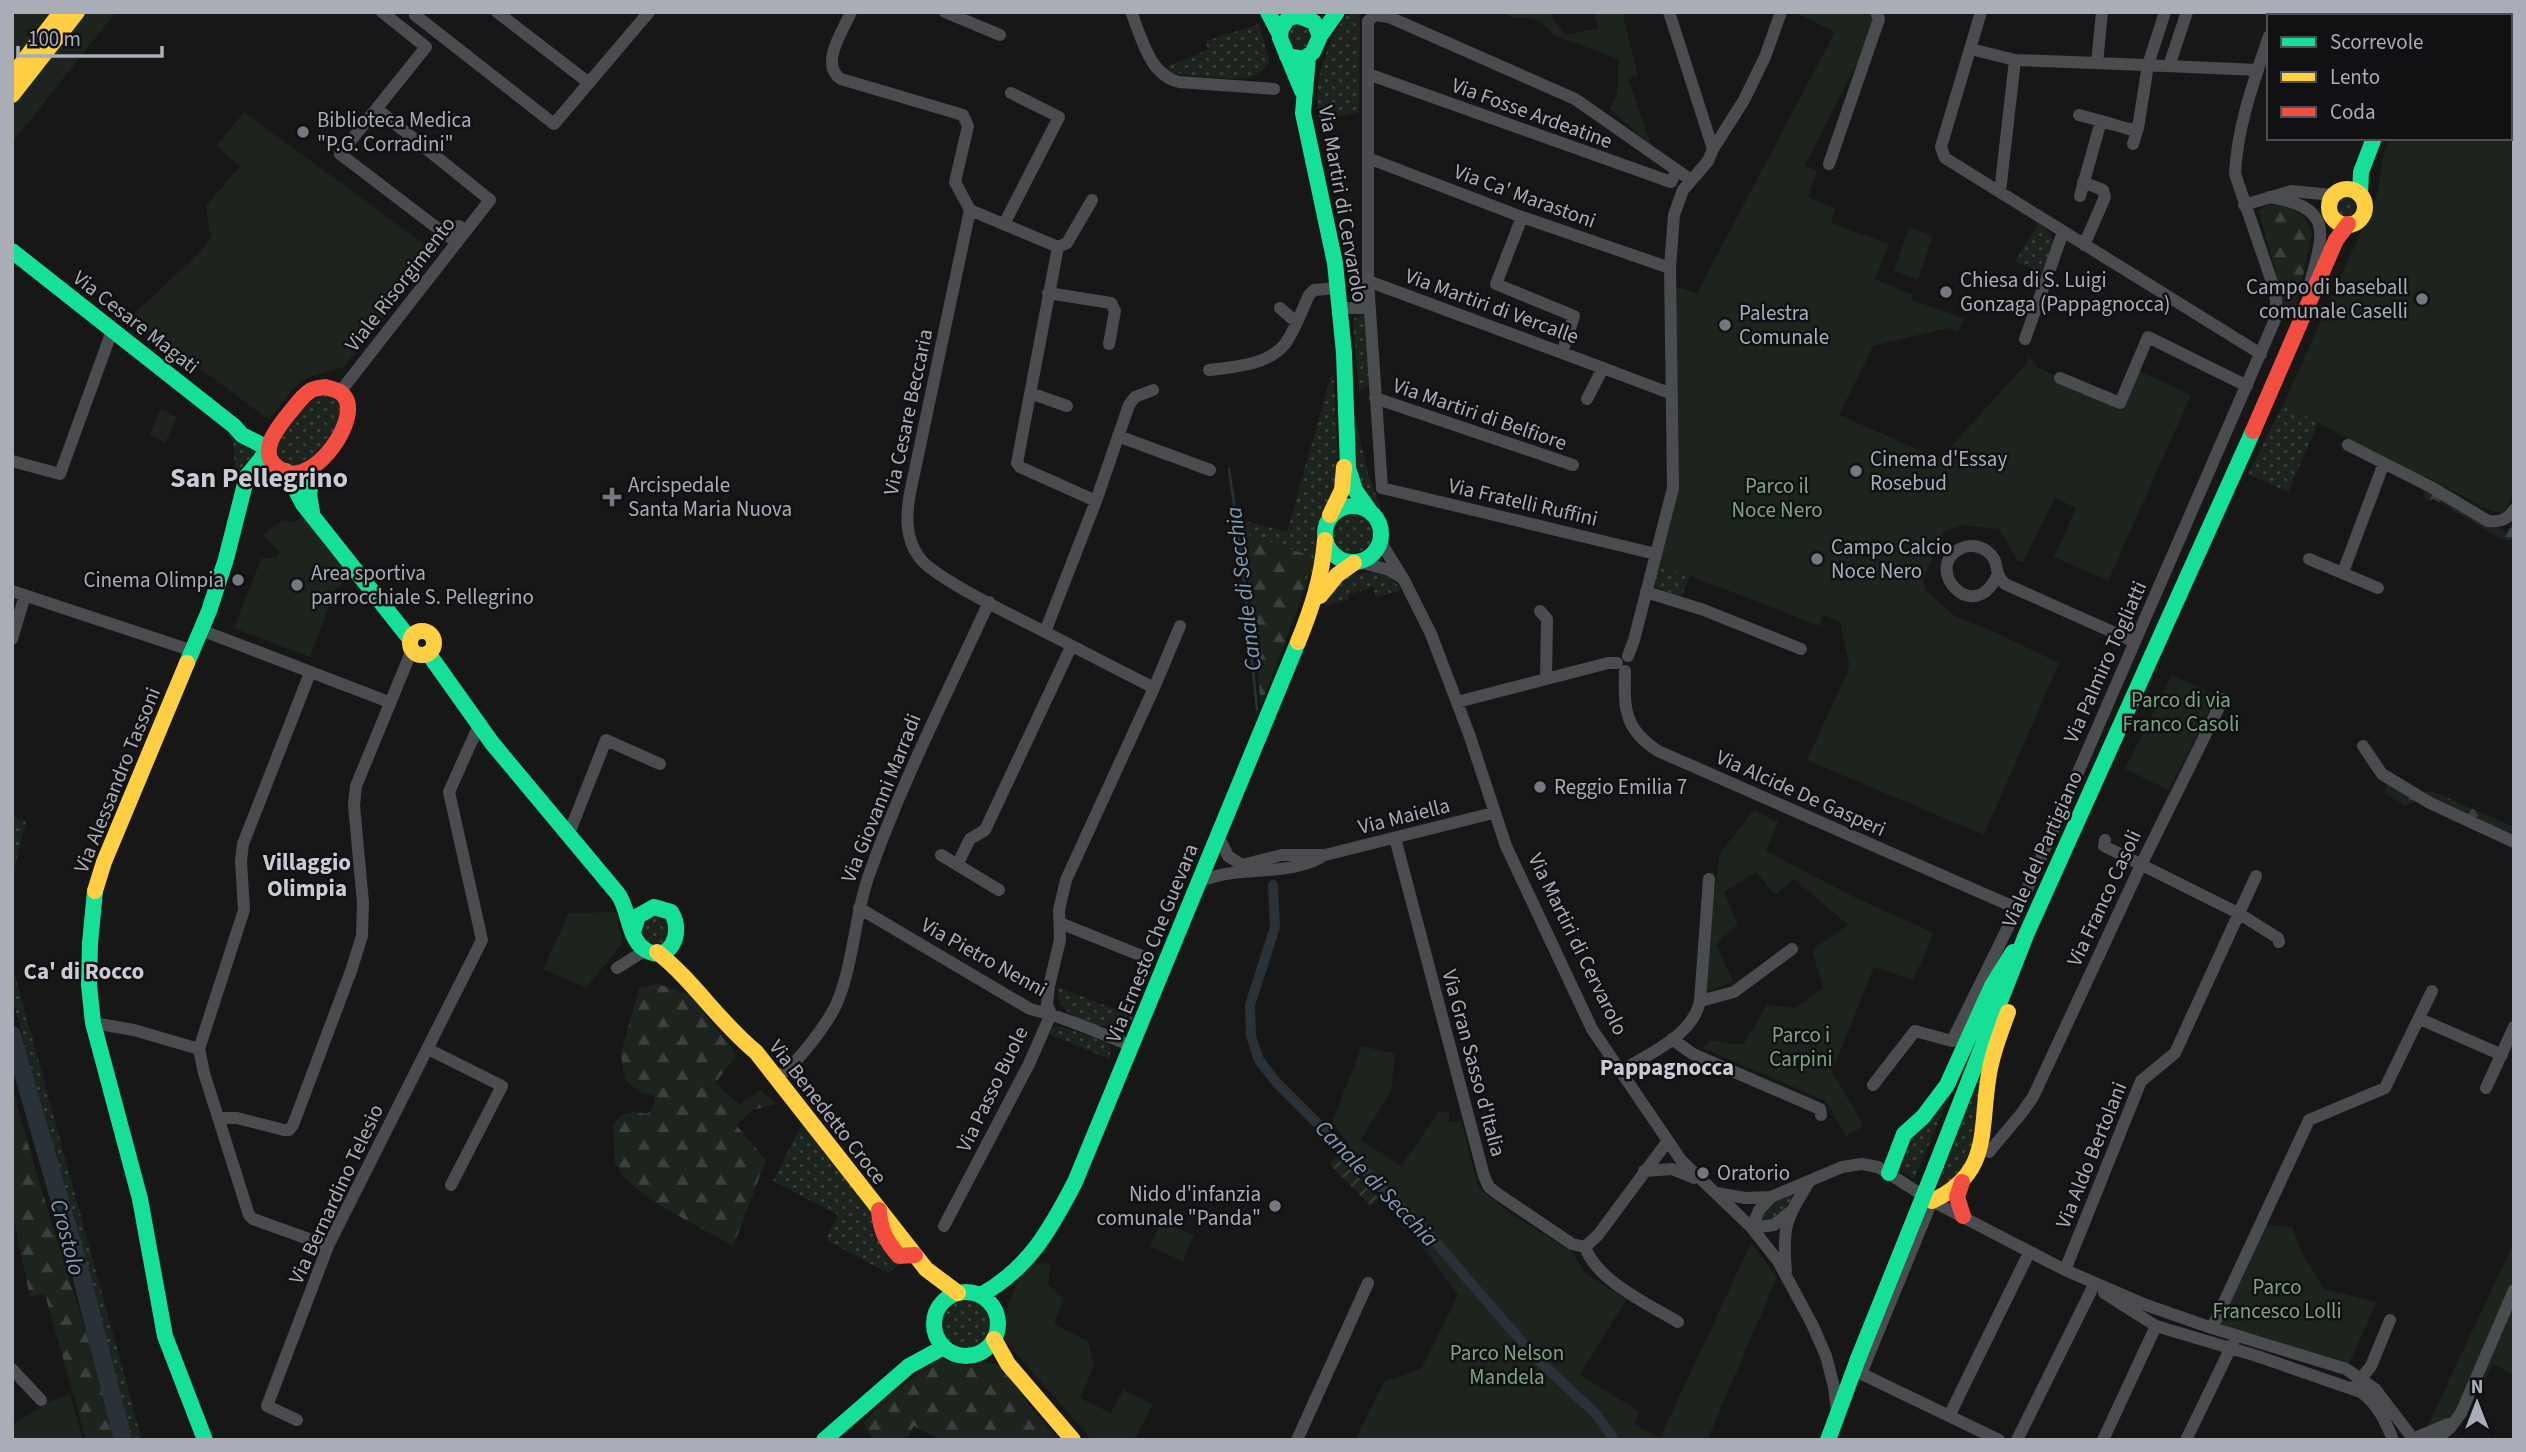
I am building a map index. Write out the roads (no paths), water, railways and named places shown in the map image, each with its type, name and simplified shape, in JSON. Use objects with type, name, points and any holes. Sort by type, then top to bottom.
[{"type":"street","points":[[12,76],[61,12]]},
{"type":"street","points":[[12,95],[77,12]]},
{"type":"street","points":[[382,12],[426,47],[340,154],[449,237],[456,235]]},
{"type":"street","points":[[496,12],[589,82]]},
{"type":"street","points":[[403,29],[416,14],[554,124],[649,12]]},
{"type":"street","points":[[851,12],[831,59],[833,72],[841,79],[965,117],[968,126],[955,182],[970,210],[1058,247],[1068,243],[1092,200]]},
{"type":"street","points":[[945,12],[1000,35]]},
{"type":"street","points":[[1131,12],[1153,63],[1167,78],[1179,82],[1274,89]]},
{"type":"street","name":"Via Martiri di Cervarolo","points":[[1268,12],[1302,91],[1308,143],[1328,223],[1340,308],[1348,468],[1355,490],[1372,514],[1382,533],[1383,547],[1404,580],[1431,634],[1506,846],[1592,1028],[1667,1142],[1702,1182],[1752,1228],[1773,1253],[1812,1324],[1826,1356],[1838,1413]]},
{"type":"street","points":[[1279,33],[1288,18],[1326,12]]},
{"type":"street","name":"Via Martiri di Cervarolo","points":[[1302,91],[1308,57],[1319,46],[1320,36],[1337,12]]},
{"type":"street","points":[[1669,12],[1713,149]]},
{"type":"street","name":"Via Alcide De Gasperi","points":[[1781,12],[1765,57],[1744,100],[1701,171],[1683,190],[1674,215],[1670,268],[1674,488],[1646,592],[1623,663],[1625,707],[1636,734],[1658,751],[2014,905]]},
{"type":"street","points":[[1829,164],[1879,19],[1876,12]]},
{"type":"street","points":[[1981,12],[1941,147],[1945,158],[2261,354]]},
{"type":"street","points":[[2097,63],[2102,12]]},
{"type":"street","points":[[2133,144],[2148,65],[2165,12]]},
{"type":"street","points":[[2169,66],[2187,12]]},
{"type":"street","points":[[1298,15],[1316,24],[1320,36]]},
{"type":"street","points":[[1375,398],[1368,281],[1368,21],[1375,15],[1389,17],[1575,99],[1691,180]]},
{"type":"street","name":"Via Palmiro Togliatti","points":[[1873,1085],[1915,1031],[1952,1041],[2015,913],[2014,905],[2022,899],[2277,315],[2275,291],[2235,174],[2235,157],[2245,114],[2267,42]]},
{"type":"street","points":[[1971,49],[2015,60],[2258,70]]},
{"type":"street","points":[[1287,56],[1297,59],[1308,57]]},
{"type":"street","points":[[2000,192],[2015,60]]},
{"type":"street","name":"Via Fosse Ardeatine","points":[[1368,74],[1671,182],[1676,170]]},
{"type":"street","points":[[1004,224],[1059,117],[1011,93]]},
{"type":"street","name":"Viale Risorgimento","points":[[340,392],[427,283],[456,235],[487,198],[377,109]]},
{"type":"street","points":[[2079,115],[2129,129],[2138,128]]},
{"type":"street","points":[[2080,195],[2101,121]]},
{"type":"street","points":[[2244,205],[2291,191],[2342,196],[2364,202],[2363,214],[2356,222],[2342,223],[2330,214],[2342,196],[2361,172],[2373,140]]},
{"type":"street","name":"Via Ca' Marastoni","points":[[1368,158],[1522,217],[1670,268]]},
{"type":"street","points":[[2083,182],[2103,190],[2105,197],[2084,245]]},
{"type":"street","name":"Viale del Partigiano","points":[[2269,197],[2293,201],[2314,214],[2319,224],[2321,247],[2306,310]]},
{"type":"street","name":"Via Cesare Beccaria","points":[[970,210],[911,484],[907,523],[912,546],[923,564],[1045,632]]},
{"type":"street","points":[[1522,217],[1496,284],[1574,316],[1562,353]]},
{"type":"street","name":"Viale del Partigiano","points":[[1838,1413],[2029,927],[2306,310],[2342,223]]},
{"type":"street","points":[[2025,339],[2063,232]]},
{"type":"street","points":[[1058,247],[1017,465],[1096,501]]},
{"type":"street","name":"Via Cesare Magati","points":[[12,251],[234,426],[251,432],[274,454],[303,473],[313,469]]},
{"type":"street","name":"Via Martiri di Vercalle","points":[[1368,281],[1672,394]]},
{"type":"street","points":[[1209,370],[1247,364],[1274,354],[1285,344],[1309,295],[1314,290],[1338,288]]},
{"type":"street","points":[[1048,293],[1111,303],[1115,311],[1109,344]]},
{"type":"street","points":[[1280,308],[1296,322]]},
{"type":"street","points":[[1340,308],[1370,308]]},
{"type":"street","points":[[12,461],[60,474],[112,331]]},
{"type":"street","points":[[2060,378],[2120,403],[2148,337],[2247,386]]},
{"type":"street","points":[[1587,399],[1602,368]]},
{"type":"street","name":"Via Alessandro Tassoni","points":[[205,1440],[165,1336],[140,1199],[93,1023],[89,964],[93,904],[99,876],[140,771],[201,630],[226,559],[243,486],[251,468],[274,454],[304,395],[325,387],[340,392]]},
{"type":"street","points":[[1153,390],[1135,397],[1130,402],[1096,501],[1045,632],[1154,688]]},
{"type":"street","points":[[313,515],[309,494],[313,469],[346,423],[349,405],[340,392]]},
{"type":"street","points":[[1030,393],[1068,406]]},
{"type":"street","name":"Via Martiri di Belfiore","points":[[1375,398],[1573,465]]},
{"type":"street","name":"Via Fratelli Ruffini","points":[[1375,398],[1382,488],[1656,554]]},
{"type":"street","points":[[1118,436],[1210,470]]},
{"type":"street","points":[[2348,445],[2431,487],[2488,521],[2499,522],[2514,510]]},
{"type":"street","name":"Via Martiri di Cervarolo","points":[[1325,540],[1325,527],[1342,490],[1347,451]]},
{"type":"street","points":[[219,1118],[237,1118],[284,1130],[289,1130],[293,1125],[352,971],[362,936],[363,904],[355,796],[360,772],[411,644],[303,504],[274,454]]},
{"type":"street","points":[[2343,572],[2384,463]]},
{"type":"street","points":[[1330,516],[1343,507],[1353,505],[1372,514]]},
{"type":"street","points":[[1357,562],[1377,549],[1382,533]]},
{"type":"street","points":[[1325,540],[1335,555],[1390,570],[1404,580]]},
{"type":"street","name":"Via Ernesto Che Guevara","points":[[986,1300],[1037,1245],[1065,1204],[1091,1147],[1313,607],[1322,572],[1325,540]]},
{"type":"street","points":[[1997,576],[1992,587],[1983,594],[1971,597],[1960,594],[1951,586],[1947,575],[1948,564],[1954,553],[1963,547],[1975,546],[1986,550],[1994,558],[1997,576],[2005,584],[2135,642]]},
{"type":"street","points":[[2309,559],[2378,587]]},
{"type":"street","name":"Via Ernesto Che Guevara","points":[[1313,607],[1329,582],[1357,562]]},
{"type":"street","points":[[1646,592],[1710,612],[1801,649]]},
{"type":"street","points":[[12,639],[19,593],[193,650]]},
{"type":"street","name":"Via Giovanni Marradi","points":[[775,1078],[812,1041],[826,1023],[836,1003],[859,908],[886,830],[943,697],[989,602]]},
{"type":"street","points":[[1540,611],[1547,619],[1546,679]]},
{"type":"street","name":"Via Passo Buole","points":[[944,1226],[1029,1064],[1051,1014],[1048,1005],[1049,986],[1060,940],[1059,910],[1066,880],[1180,626]]},
{"type":"street","points":[[201,630],[389,702]]},
{"type":"street","name":"Via Benedetto Croce","points":[[411,644],[418,631],[429,633],[434,643],[428,653],[453,692],[568,836],[620,895],[644,944],[675,965],[685,980],[694,985]]},
{"type":"street","points":[[957,865],[970,839],[985,830],[1071,647]]},
{"type":"street","points":[[1457,702],[1608,663],[1623,663]]},
{"type":"street","points":[[310,673],[243,844],[241,861],[244,910],[199,1049],[204,1073],[249,1215],[253,1219],[328,1246]]},
{"type":"street","name":"Via Franco Casoli","points":[[1989,1152],[2015,1113],[2033,1097],[2141,864],[2223,699]]},
{"type":"street","name":"Via Bernardino Telesio","points":[[297,1420],[267,1406],[328,1246],[482,940],[449,792],[479,724]]},
{"type":"street","points":[[568,836],[606,740],[660,764]]},
{"type":"street","points":[[2363,746],[2382,774],[2430,803],[2514,842]]},
{"type":"street","name":"Via Maiella","points":[[1201,881],[1214,876],[1294,867],[1325,855],[1493,813]]},
{"type":"street","name":"Via Maiella","points":[[1219,837],[1228,856],[1242,865],[1282,855],[1325,855]]},
{"type":"street","name":"Via Gran Sasso d'Italia","points":[[1395,838],[1489,1187],[1572,1244],[1585,1247],[1596,1268],[1622,1288],[1678,1322]]},
{"type":"street","points":[[2105,840],[2104,846],[2238,913],[2278,938],[2279,942]]},
{"type":"street","points":[[941,855],[999,890]]},
{"type":"street","name":"Via Aldo Bertolani","points":[[2065,1270],[2141,1081],[2175,1053],[2256,876]]},
{"type":"street","points":[[1620,1071],[1672,1039],[1691,1023],[1698,1011],[1709,879]]},
{"type":"street","name":"Via Benedetto Croce","points":[[620,895],[648,909]]},
{"type":"street","points":[[660,907],[675,917],[678,934],[673,945],[644,944],[638,916],[648,909],[660,907]]},
{"type":"street","name":"Via Pietro Nenni","points":[[859,908],[1030,1009],[1051,1014],[1132,1045]]},
{"type":"street","points":[[1060,923],[1147,958]]},
{"type":"street","points":[[1889,1173],[1901,1138],[1941,1094],[1992,986],[2029,927]]},
{"type":"street","points":[[1932,1200],[1948,1195],[1976,1163],[1982,1145],[1991,1064],[2015,994],[2029,927]]},
{"type":"street","name":"Via Benedetto Croce","points":[[673,945],[694,985],[736,1036],[752,1048],[926,1269],[942,1303]]},
{"type":"street","points":[[1700,1001],[1734,992],[1792,949]]},
{"type":"street","points":[[2212,1328],[2309,1120],[2385,1088],[2432,991]]},
{"type":"street","points":[[2420,1019],[2502,1055]]},
{"type":"street","points":[[93,1023],[134,1030],[199,1049]]},
{"type":"street","points":[[2486,1088],[2514,1027]]},
{"type":"street","points":[[1672,1039],[1693,1054],[1819,1109],[1821,1115]]},
{"type":"street","points":[[428,1049],[502,1086],[451,1185]]},
{"type":"street","points":[[1585,1247],[1598,1235],[1667,1142]]},
{"type":"street","points":[[1715,1193],[1745,1198],[1771,1197],[1833,1170],[1870,1165],[1889,1173],[1932,1200],[2029,1252],[2146,1305],[2346,1369],[2384,1417],[2393,1440]]},
{"type":"street","points":[[1644,1171],[1672,1170],[1686,1173],[1702,1182]]},
{"type":"street","points":[[1962,1181],[1957,1197],[1963,1216]]},
{"type":"street","points":[[1786,1275],[1783,1240],[1790,1212],[1809,1182]]},
{"type":"street","points":[[1771,1197],[1759,1210],[1752,1228],[1774,1225],[1790,1212]]},
{"type":"street","points":[[1932,1200],[1863,1369],[1864,1375],[2000,1440]]},
{"type":"street","points":[[1949,1416],[2029,1252]]},
{"type":"street","name":"Via Benedetto Croce","points":[[926,1269],[958,1293]]},
{"type":"street","points":[[2065,1270],[2156,1326],[2375,1390],[2411,1438],[2455,1421]]},
{"type":"street","points":[[1297,1440],[1368,1283]]},
{"type":"street","points":[[2017,1440],[2093,1287]]},
{"type":"street","points":[[2435,1440],[2455,1421],[2462,1410],[2514,1290]]},
{"type":"street","points":[[958,1293],[974,1293],[986,1300],[998,1318],[998,1327],[988,1345],[971,1355],[961,1355],[944,1347],[935,1332],[935,1316],[942,1303],[958,1293]]},
{"type":"street","points":[[2358,1383],[2371,1366],[2390,1320]]},
{"type":"street","points":[[2103,1440],[2156,1326]]},
{"type":"street","points":[[824,1440],[909,1366],[935,1332]]},
{"type":"street","points":[[2186,1440],[2236,1336]]},
{"type":"street","points":[[988,1345],[1008,1364],[1073,1440]]},
{"type":"street","points":[[909,1366],[944,1347]]},
{"type":"street","points":[[12,1369],[41,1400]]},
{"type":"street","points":[[1828,1440],[1838,1413]]},
{"type":"waterway","name":"Canale di Secchia","points":[[1229,469],[1241,551],[1257,710]]},
{"type":"waterway","name":"Canale di Secchia","points":[[1273,885],[1275,927],[1250,1005],[1251,1036],[1259,1060],[1276,1082],[1432,1238],[1536,1358],[1597,1415],[1614,1440]]},
{"type":"waterway","name":"Crostolo","points":[[12,1035],[81,1274],[123,1440]]},
{"type":"place","name":"Biblioteca Medica \"P.G. Corradini\"","points":[[303,132]]},
{"type":"place","name":"Chiesa di S. Luigi Gonzaga (Pappagnocca)","points":[[1946,292]]},
{"type":"place","name":"Campo di baseball comunale Caselli","points":[[2422,299]]},
{"type":"place","name":"Palestra Comunale","points":[[1725,325]]},
{"type":"place","name":"Cinema d'Essay Rosebud","points":[[1856,471]]},
{"type":"place","name":"Arcispedale Santa Maria Nuova","points":[[612,497]]},
{"type":"place","name":"Campo Calcio Noce Nero","points":[[1817,559]]},
{"type":"place","name":"Cinema Olimpia","points":[[238,580]]},
{"type":"place","name":"Area sportiva parrocchiale S. Pellegrino","points":[[297,585]]},
{"type":"place","name":"Reggio Emilia 7","points":[[1540,787]]},
{"type":"place","name":"Oratorio","points":[[1703,1173]]},
{"type":"place","name":"Nido d'infanzia comunale \"Panda\"","points":[[1275,1206]]},
{"type":"district","name":"San Pellegrino","points":[[259,477]]},
{"type":"district","name":"Villaggio Olimpia","points":[[307,875]]},
{"type":"district","name":"Ca' di Rocco","points":[[84,971]]},
{"type":"district","name":"Pappagnocca","points":[[1667,1067]]},
{"type":"park label","name":"Parco il Noce Nero","points":[[1777,498]]},
{"type":"park label","name":"Parco di via Franco Casoli","points":[[2181,712]]},
{"type":"park label","name":"Parco i Carpini","points":[[1801,1047]]},
{"type":"park label","name":"Parco Francesco Lolli","points":[[2277,1299]]},
{"type":"park label","name":"Parco Nelson Mandela","points":[[1507,1365]]}]
